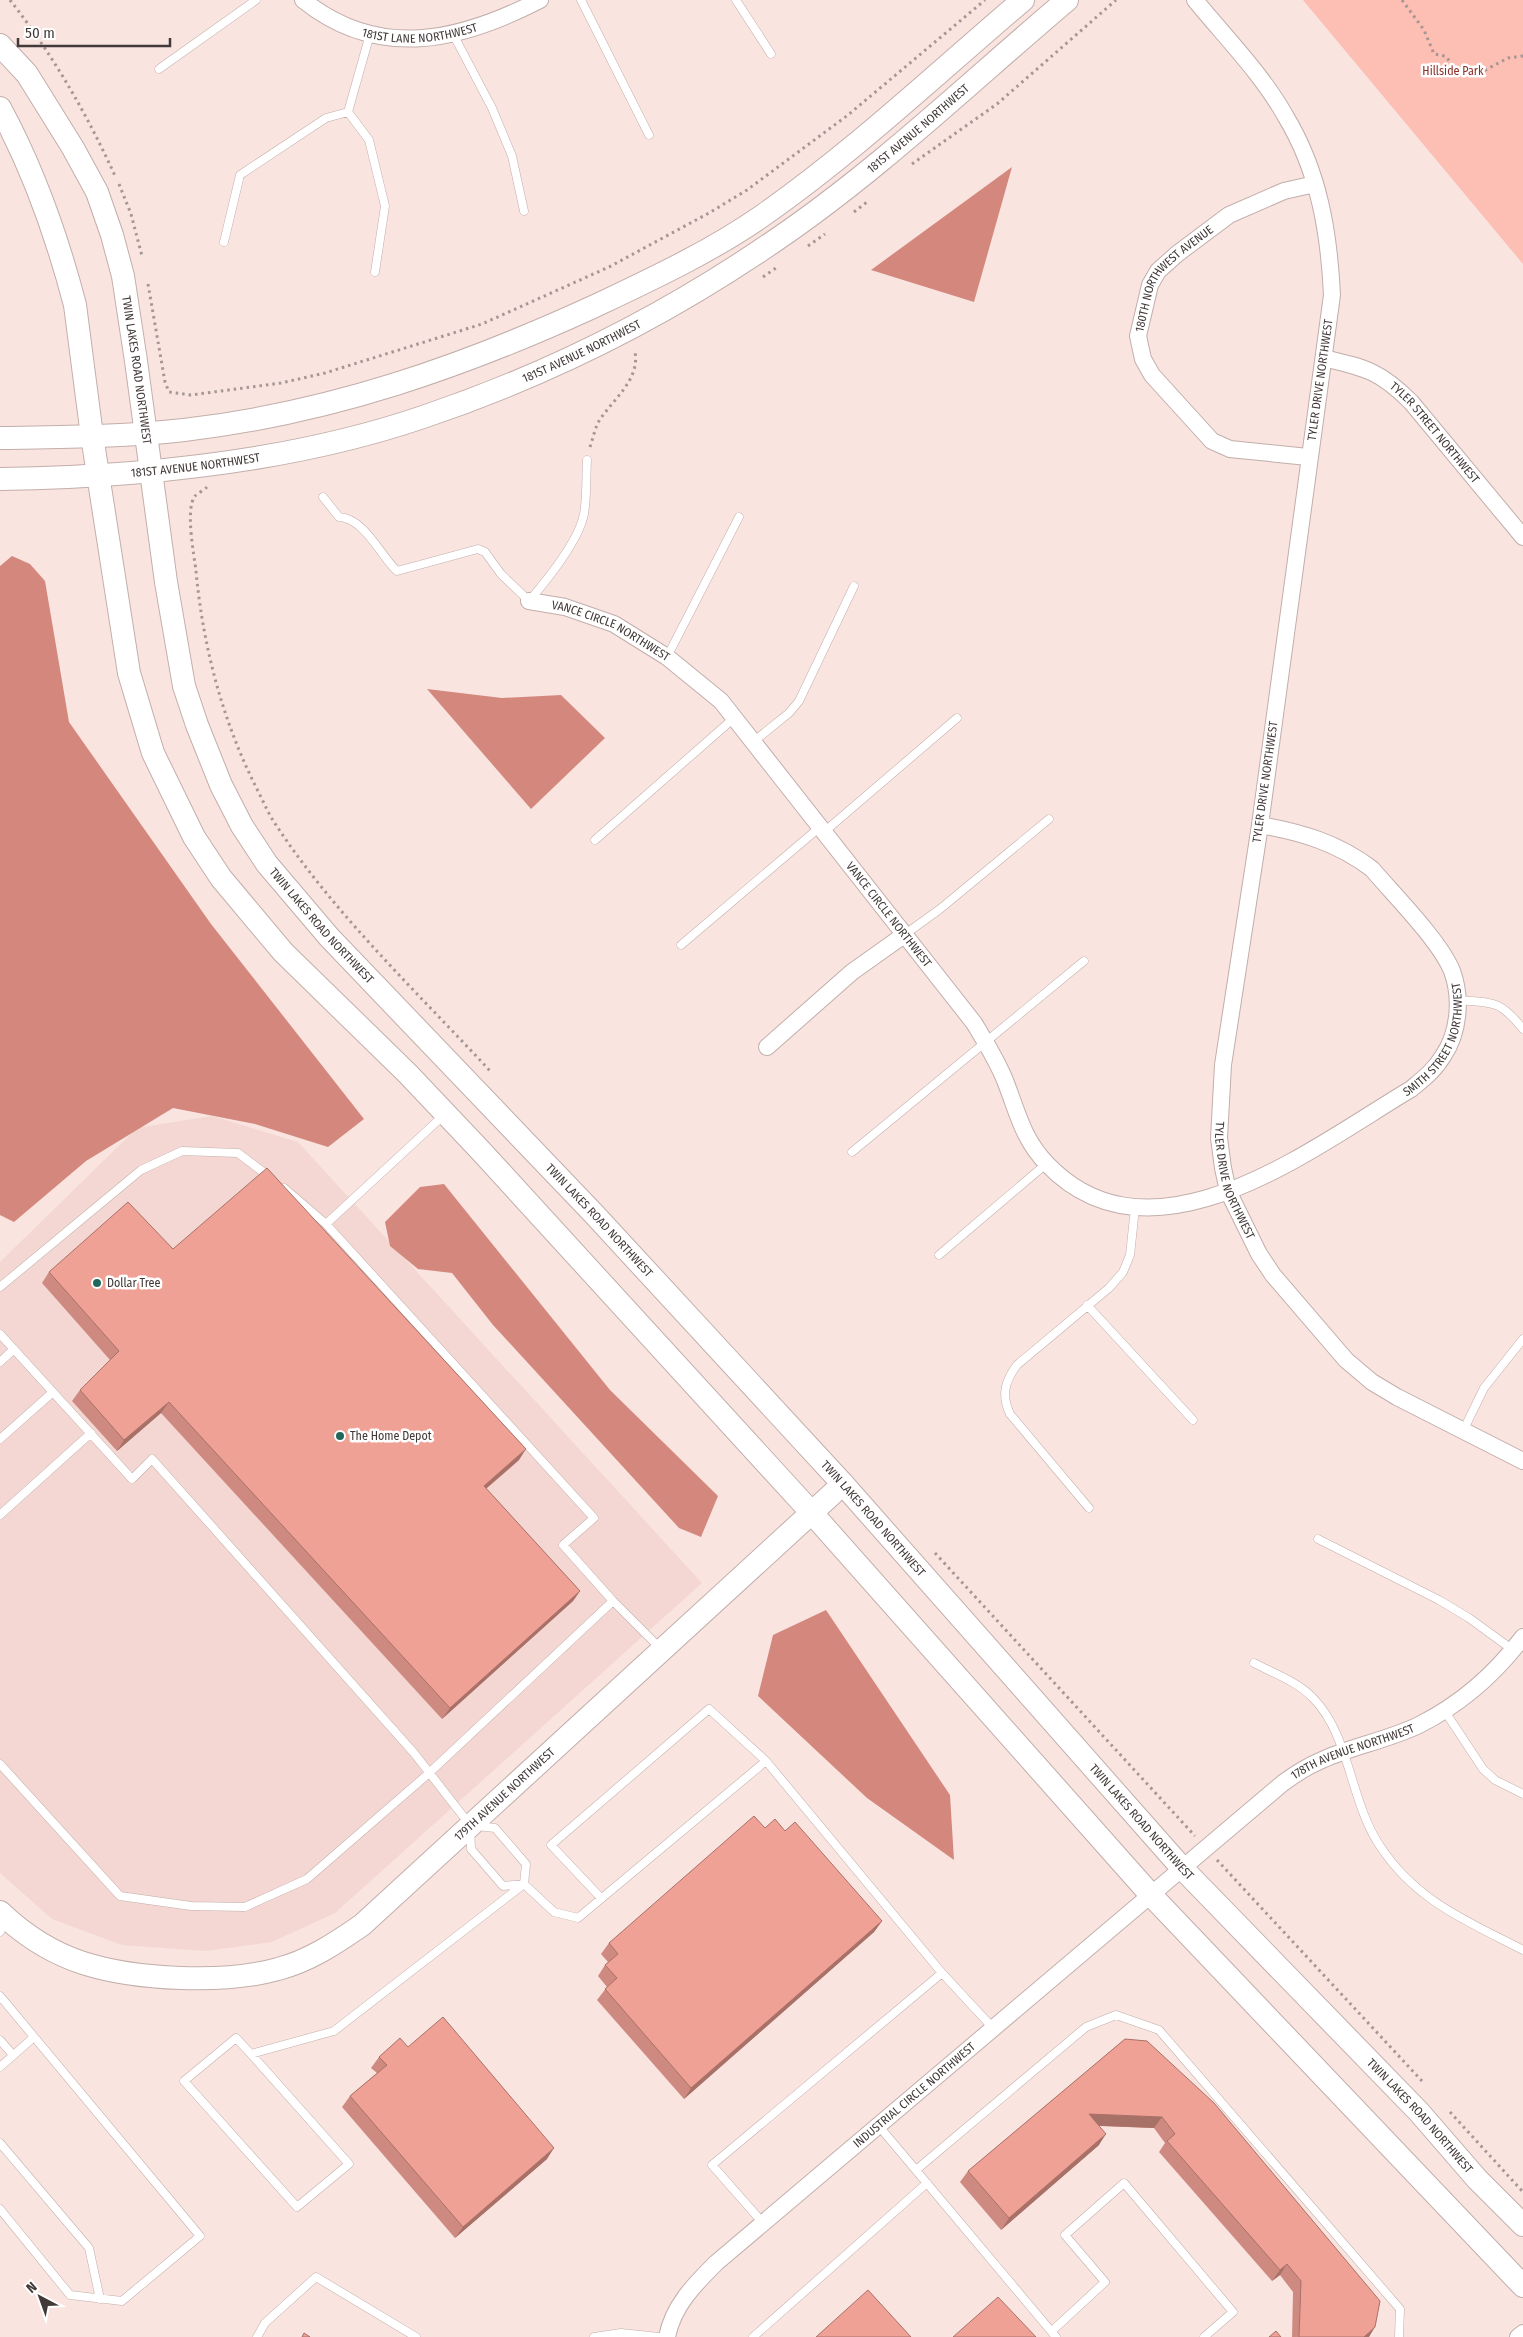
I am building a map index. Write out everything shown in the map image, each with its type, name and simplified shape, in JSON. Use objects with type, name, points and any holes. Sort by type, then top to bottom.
[{"type":"street","name":"181ST LANE NORTHWEST","points":[[303,0],[333,21],[370,34],[410,40],[453,34],[490,24],[540,0]]},
{"type":"street","name":"181ST AVENUE NORTHWEST","points":[[0,438],[92,436],[185,430],[292,411],[410,381],[527,337],[669,271],[760,217],[856,145],[1023,0]]},
{"type":"street","name":"181ST AVENUE NORTHWEST","points":[[0,479],[152,470],[245,459],[361,435],[412,420],[534,375],[608,341],[696,291],[775,241],[874,166],[1067,0]]},
{"type":"street","name":"TYLER DRIVE NORTHWEST","points":[[1195,0],[1265,85],[1286,117],[1304,153],[1325,220],[1332,296],[1308,457],[1260,825],[1223,1064],[1219,1106],[1219,1138],[1228,1191],[1259,1254],[1273,1275],[1346,1360],[1372,1382],[1523,1461]]},
{"type":"street","name":"TWIN LAKES ROAD NORTHWEST","points":[[0,44],[27,74],[46,103],[97,192],[112,235],[123,276],[152,470],[166,582],[184,686],[221,785],[242,826],[267,864],[329,937],[594,1214],[843,1484],[1182,1868],[1419,2112],[1477,2179],[1523,2225]]},
{"type":"street","points":[[0,108],[37,183],[65,264],[75,305],[92,436],[122,636],[138,708],[153,753],[194,837],[221,878],[283,952],[408,1074],[444,1115],[480,1150],[811,1512],[1150,1894],[1523,2286]]},
{"type":"street","name":"180TH NORTHWEST AVENUE","points":[[1308,457],[1230,449],[1212,441],[1152,375],[1142,359],[1138,336],[1150,285],[1158,271],[1177,254],[1229,215],[1284,191],[1315,184]]},
{"type":"street","name":"TYLER STREET NORTHWEST","points":[[1324,358],[1367,368],[1392,383],[1411,402],[1523,537]]},
{"type":"street","name":"VANCE CIRCLE NORTHWEST","points":[[529,601],[565,607],[596,616],[614,624],[667,656],[721,701],[974,1023],[1007,1085],[1021,1127],[1046,1164],[1065,1180],[1095,1198],[1120,1207],[1161,1208],[1228,1191]]},
{"type":"street","name":"SMITH STREET NORTHWEST","points":[[1228,1191],[1266,1176],[1411,1089],[1432,1071],[1444,1056],[1453,1034],[1457,1000],[1452,971],[1440,950],[1372,869],[1359,859],[1316,838],[1294,831],[1260,825]]},
{"type":"street","points":[[767,1047],[852,972],[904,935]]},
{"type":"street","name":"179TH AVENUE NORTHWEST","points":[[2,1920],[54,1951],[83,1963],[110,1969],[199,1978],[251,1976],[279,1969],[306,1959],[334,1945],[362,1925],[663,1652],[843,1484]]},
{"type":"street","name":"178TH AVENUE NORTHWEST","points":[[1182,1868],[1283,1783],[1323,1759],[1420,1724],[1469,1694],[1518,1643]]},
{"type":"street","name":"INDUSTRIAL CIRCLE NORTHWEST","points":[[667,2337],[678,2306],[694,2284],[878,2125],[1182,1868]]},
{"type":"street","points":[[1518,2337],[1523,2333]]},
{"type":"lane","points":[[160,69],[256,0]]},
{"type":"lane","points":[[581,0],[649,135]]},
{"type":"lane","points":[[736,0],[771,54]]},
{"type":"lane","points":[[348,112],[370,34]]},
{"type":"lane","points":[[453,34],[492,108],[512,156],[524,211]]},
{"type":"lane","points":[[224,242],[240,175],[326,118],[348,112]]},
{"type":"lane","points":[[348,112],[369,140],[383,197],[384,206],[375,272]]},
{"type":"lane","points":[[323,497],[339,517],[350,517],[362,529],[397,572],[478,548],[485,552],[501,574],[529,601],[554,571],[581,524],[584,513],[587,460]]},
{"type":"lane","points":[[667,656],[740,517]]},
{"type":"lane","points":[[753,742],[788,713],[799,701],[854,586]]},
{"type":"lane","points":[[595,840],[734,718]]},
{"type":"lane","points":[[680,945],[957,718]]},
{"type":"lane","points":[[904,935],[940,909],[1048,819]]},
{"type":"lane","points":[[852,1152],[1084,961]]},
{"type":"lane","points":[[1457,1000],[1498,1004],[1511,1014],[1523,1029]]},
{"type":"lane","points":[[326,1224],[444,1115]]},
{"type":"lane","points":[[0,1287],[141,1170],[182,1151],[238,1153],[326,1224],[594,1518],[563,1545],[613,1601],[663,1652]]},
{"type":"lane","points":[[939,1255],[1046,1164]]},
{"type":"lane","points":[[1090,1508],[1010,1414],[1004,1399],[1007,1381],[1017,1365],[1113,1284],[1128,1262],[1135,1208]]},
{"type":"lane","points":[[1087,1305],[1193,1420]]},
{"type":"lane","points":[[0,1334],[132,1479],[152,1459],[396,1734],[470,1826],[471,1849],[503,1886],[524,1884],[554,1912],[578,1918],[766,1761]]},
{"type":"lane","points":[[1463,1431],[1484,1388],[1523,1339]]},
{"type":"lane","points":[[0,1362],[14,1349]]},
{"type":"lane","points":[[0,1439],[53,1392]]},
{"type":"lane","points":[[0,1515],[91,1433]]},
{"type":"lane","points":[[1318,1539],[1439,1600],[1518,1643]]},
{"type":"lane","points":[[0,1764],[120,1896],[191,1906],[245,1906],[307,1879],[428,1774],[613,1601]]},
{"type":"lane","points":[[1254,1662],[1312,1696],[1325,1712],[1368,1825],[1380,1847],[1403,1874],[1438,1906],[1523,1950]]},
{"type":"lane","points":[[601,1898],[551,1845],[709,1709],[766,1761],[942,1973],[993,2028]]},
{"type":"lane","points":[[1444,1710],[1483,1769],[1495,1780],[1523,1794]]},
{"type":"lane","points":[[251,2054],[334,2031],[524,1884],[526,1864],[495,1828],[470,1826]]},
{"type":"lane","points":[[764,2223],[712,2165],[942,1973]]},
{"type":"lane","points":[[0,1996],[200,2236],[122,2302],[70,2295],[0,2209]]},
{"type":"lane","points":[[916,2170],[1086,2027],[1116,2015],[1160,2030],[1400,2309],[1399,2337]]},
{"type":"lane","points":[[0,2067],[34,2037]]},
{"type":"lane","points":[[236,2038],[251,2054],[349,2164],[297,2208],[184,2081],[236,2038]]},
{"type":"lane","points":[[0,2040],[13,2056]]},
{"type":"lane","points":[[878,2125],[1054,2334],[1106,2282],[1065,2235],[1124,2183],[1233,2312],[1204,2337]]},
{"type":"lane","points":[[0,2143],[90,2248],[100,2299]]},
{"type":"lane","points":[[754,2337],[927,2183]]},
{"type":"lane","points":[[257,2337],[265,2323],[316,2277],[416,2337]]},
{"type":"lane","points":[[594,2337],[621,2333],[659,2337]]},
{"type":"path","points":[[169,392],[191,395],[281,383],[325,373],[482,324],[609,267],[709,213],[747,190],[848,115],[985,0]]},
{"type":"path","points":[[1402,0],[1424,30],[1434,54],[1446,56],[1460,73],[1474,76],[1508,58],[1523,56]]},
{"type":"path","points":[[587,460],[598,422],[629,381],[635,369],[634,352]]},
{"type":"path","points":[[195,496],[190,510],[198,592],[215,680],[238,746],[274,824],[310,873],[342,911],[493,1074]]},
{"type":"path","points":[[931,1549],[1195,1836]]},
{"type":"path","points":[[1217,1859],[1423,2083]]},
{"type":"path","points":[[1449,2111],[1523,2192]]},
{"type":"shaded area","points":[[1012,167],[974,302],[871,270]]},
{"type":"shaded area","points":[[12,556],[30,564],[45,581],[69,722],[211,924],[364,1119],[328,1147],[255,1124],[173,1108],[86,1161],[14,1222],[0,1215],[0,566]]},
{"type":"shaded area","points":[[427,689],[502,698],[561,695],[605,738],[531,809]]},
{"type":"shaded area","points":[[212,1116],[298,1142],[702,1583],[335,1913],[272,1942],[206,1951],[122,1945],[52,1919],[0,1873],[0,1262],[137,1128]]},
{"type":"shaded area","points":[[444,1184],[610,1390],[718,1496],[701,1537],[679,1528],[493,1325],[452,1273],[418,1269],[390,1246],[385,1222],[420,1187]]},
{"type":"shaded area","points":[[826,1610],[950,1795],[954,1860],[867,1798],[758,1696],[773,1635]]},
{"type":"green space","name":"Hillside Park","points":[[1303,0],[1523,0],[1523,264]]},
{"type":"building","name":"The Home Depot","points":[[267,1168],[526,1449],[484,1486],[580,1591],[450,1708],[169,1402],[124,1440],[80,1390],[119,1351],[49,1272],[128,1202],[173,1249]]},
{"type":"building","points":[[754,1816],[765,1828],[775,1819],[785,1831],[795,1822],[882,1921],[691,2088],[605,1989],[617,1978],[605,1965],[618,1954],[609,1943]]},
{"type":"building","points":[[443,2017],[554,2148],[463,2227],[350,2096],[387,2065],[379,2057],[400,2038],[408,2047]]},
{"type":"building","points":[[1125,2039],[1147,2041],[1214,2103],[1380,2301],[1375,2327],[1364,2337],[1299,2337],[1301,2281],[1287,2264],[1280,2270],[1167,2141],[1175,2134],[1162,2117],[1089,2114],[1106,2134],[1009,2218],[968,2171]]},
{"type":"building","points":[[868,2290],[911,2337],[816,2337]]},
{"type":"building","points":[[998,2297],[1036,2337],[953,2337]]},
{"type":"building","points":[[1276,2331],[1281,2337],[1269,2337]]},
{"type":"building","points":[[304,2333],[310,2337],[302,2337]]},
{"type":"place","name":"Dollar Tree","points":[[97,1283]]},
{"type":"place","name":"The Home Depot","points":[[340,1436]]}]
